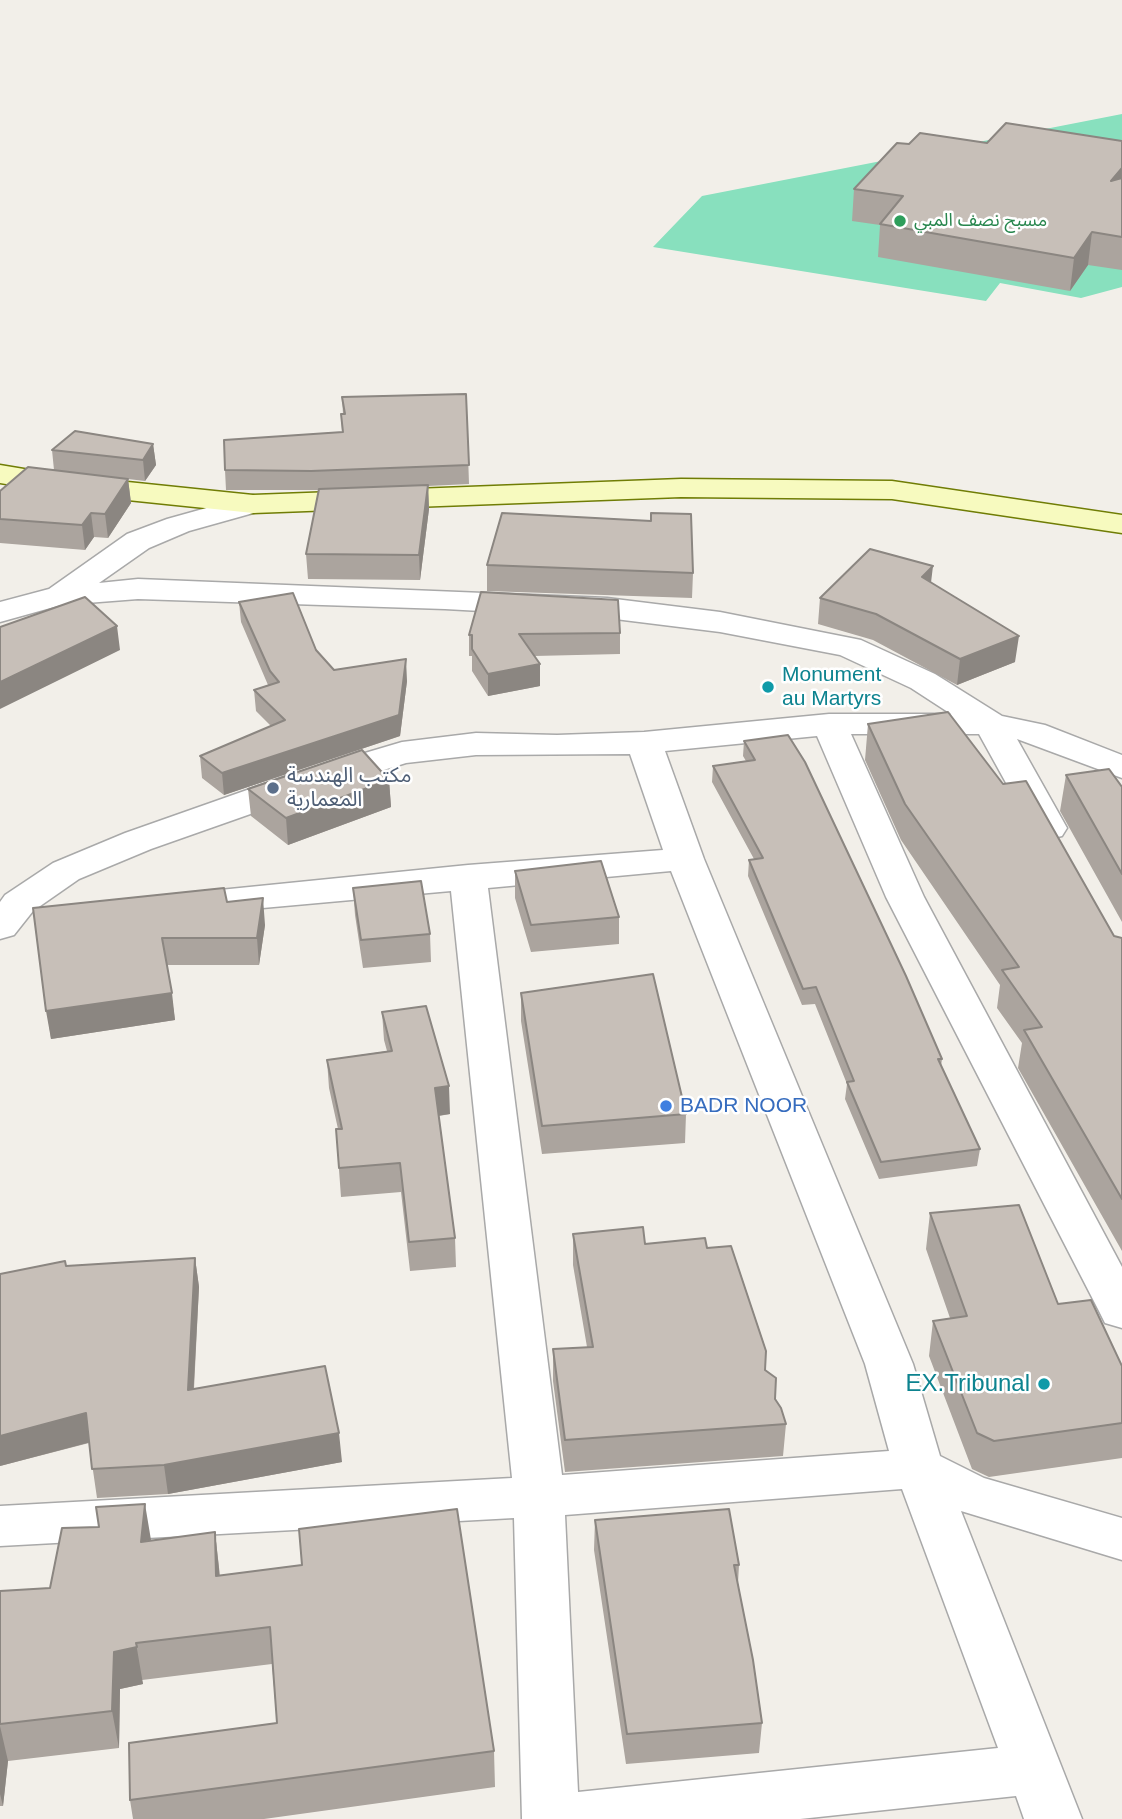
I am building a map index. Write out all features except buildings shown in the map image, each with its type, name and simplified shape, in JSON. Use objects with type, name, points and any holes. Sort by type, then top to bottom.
[{"type":"main road","points":[[0,474],[60,484],[253,504],[681,488],[892,490],[1122,524]]},
{"type":"street","points":[[60,596],[138,541],[178,525],[253,504]]},
{"type":"street","points":[[0,612],[60,596],[138,589],[445,599],[607,608],[720,622],[849,647],[923,681],[991,724],[1065,858]]},
{"type":"street","points":[[829,724],[905,897],[1122,1311]]},
{"type":"street","points":[[2,923],[19,903],[66,871],[297,785],[402,754],[477,744],[556,746],[644,743],[829,724],[991,724],[1033,732],[1122,767]]},
{"type":"street","points":[[564,1819],[1044,1794],[919,1468],[889,1364],[685,859],[644,743]]},
{"type":"street","points":[[141,907],[468,876],[685,859]]},
{"type":"street","points":[[468,876],[539,1497],[551,1819]]},
{"type":"street","points":[[2,923],[59,915]]},
{"type":"street","points":[[0,1526],[539,1497],[919,1468],[969,1494],[1122,1539]]},
{"type":"green space","name":"مسبح نصف المبي","points":[[1122,114],[1122,287],[1081,298],[1000,283],[986,301],[653,247],[702,196]]},
{"type":"place","name":"مسبح نصف المبي","points":[[900,221]]},
{"type":"place","name":"Monument au Martyrs","points":[[768,687]]},
{"type":"place","name":"مكتب الهندسة المعمارية","points":[[273,788]]},
{"type":"place","name":"BADR NOOR","points":[[666,1106]]},
{"type":"place","name":"EX.Tribunal","points":[[1044,1384]]}]
